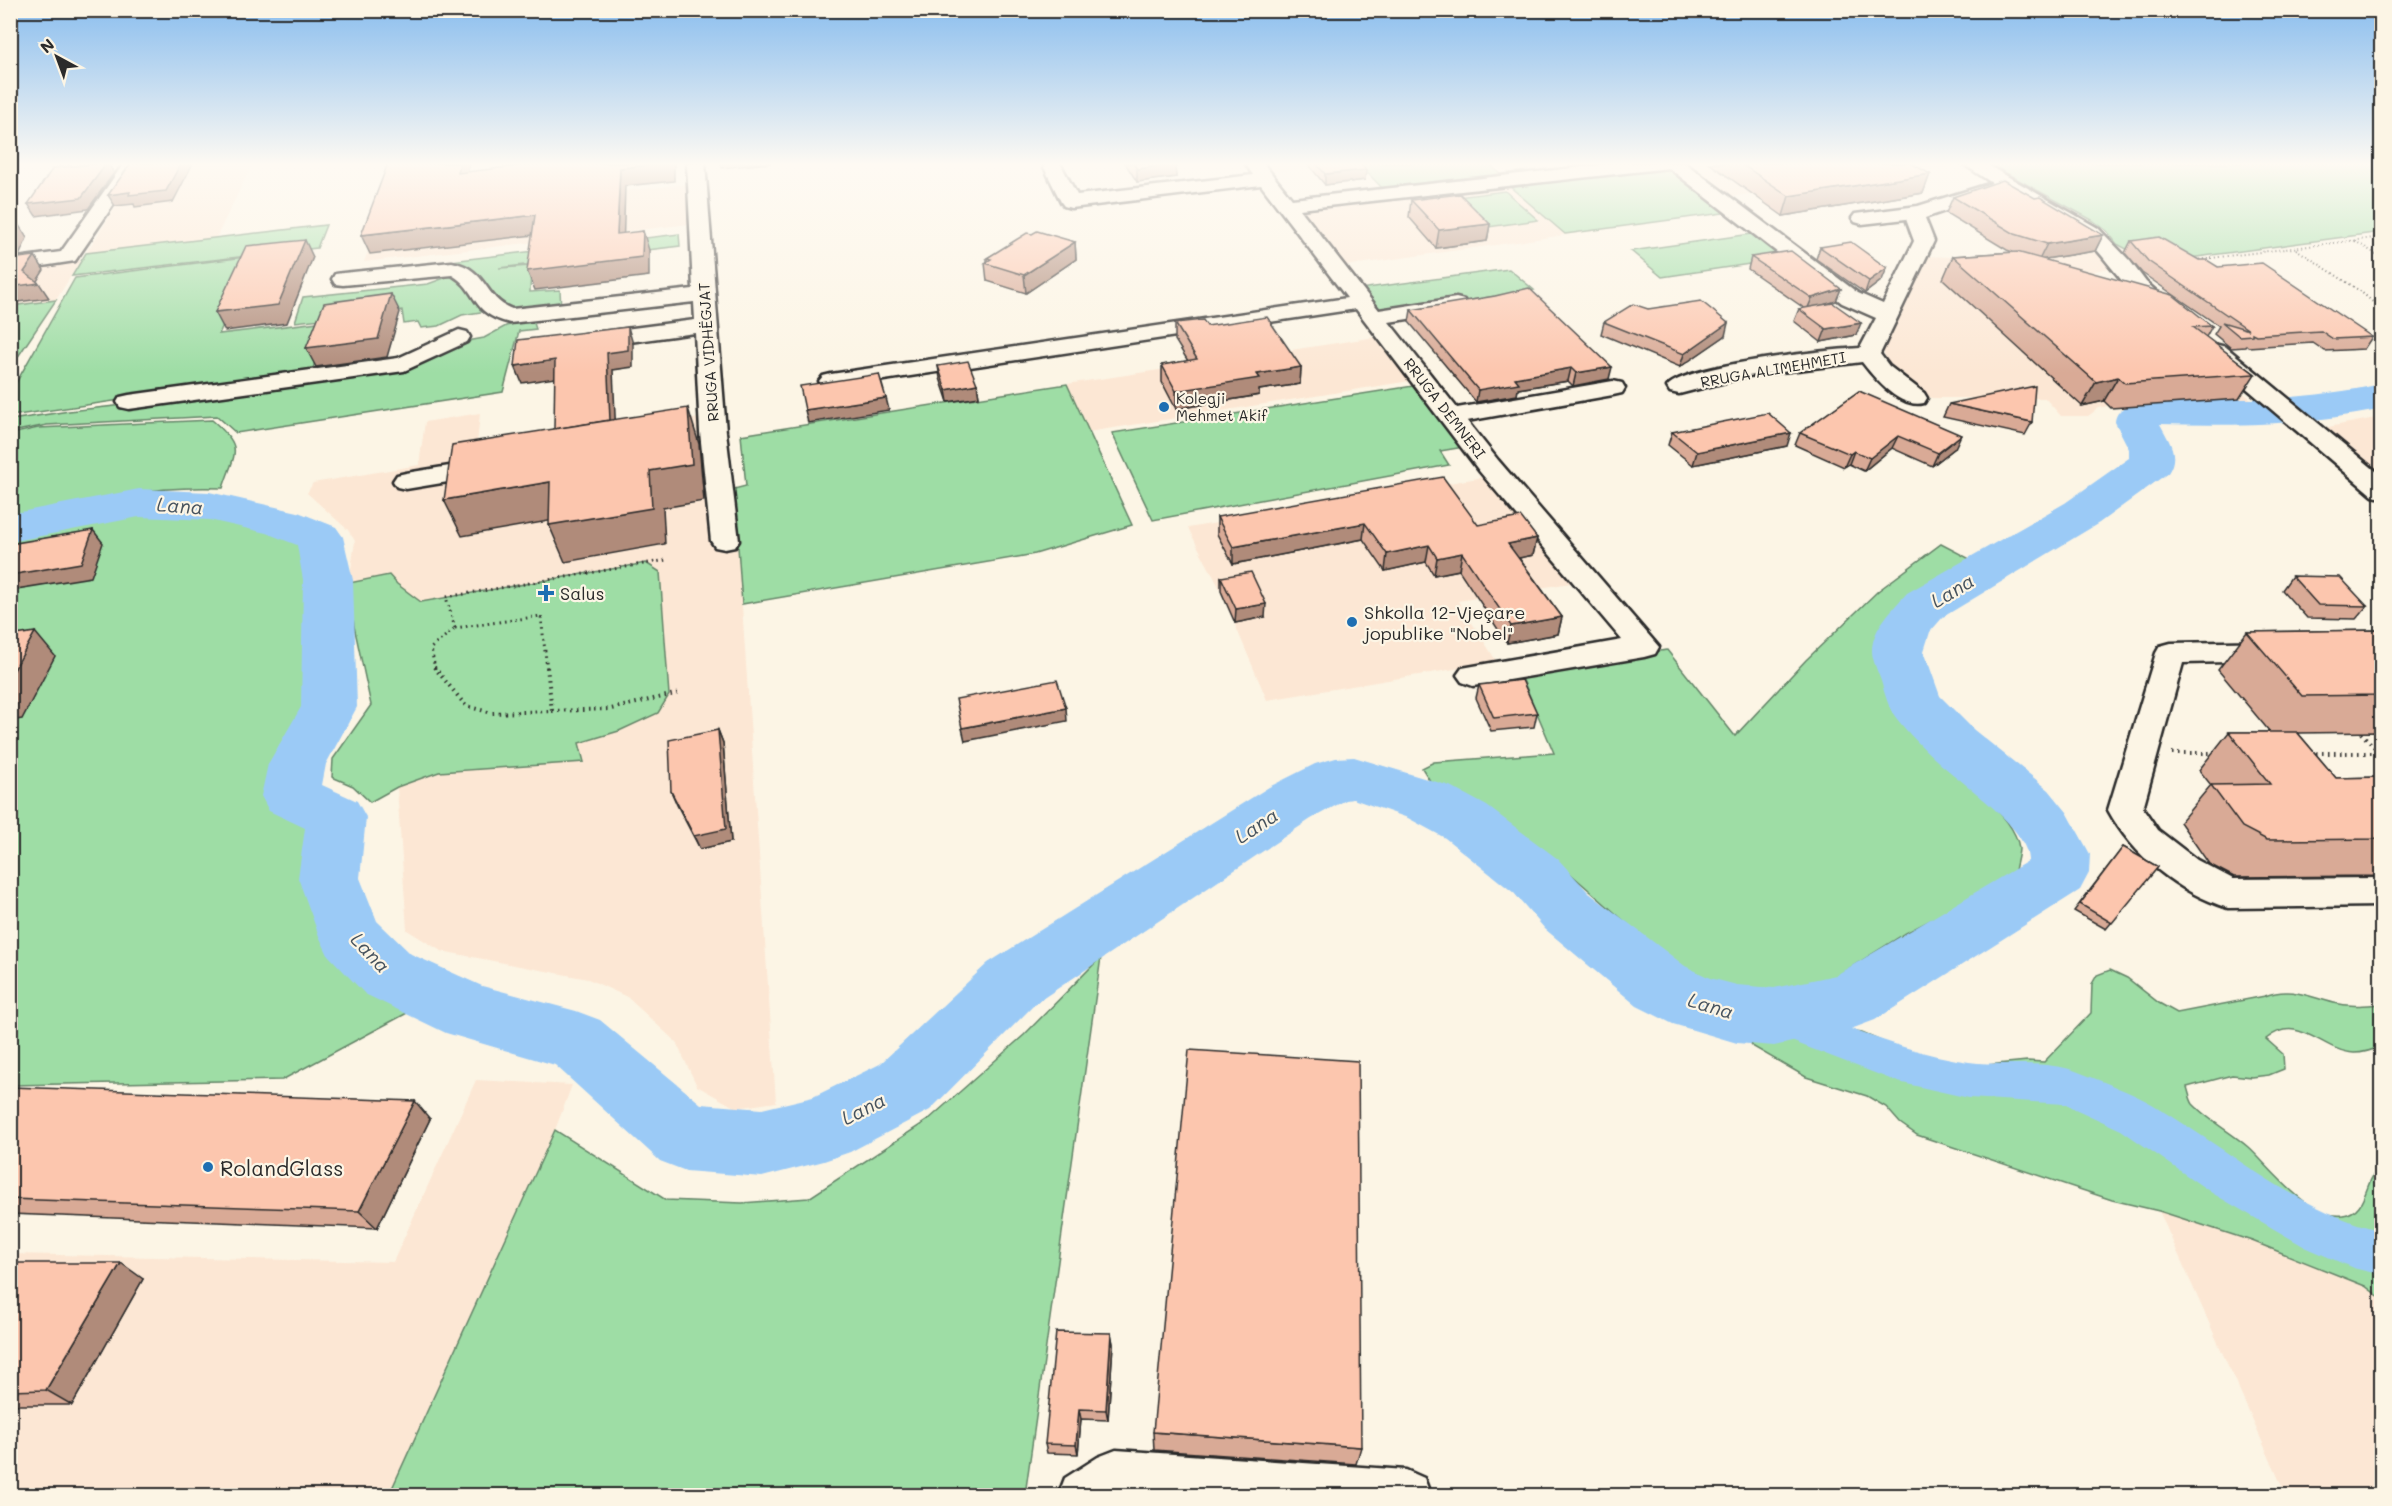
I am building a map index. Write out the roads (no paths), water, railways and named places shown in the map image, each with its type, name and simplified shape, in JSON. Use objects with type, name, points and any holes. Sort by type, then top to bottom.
[{"type":"street","points":[[10,265],[68,257],[84,233]]},
{"type":"street","name":"RRUGA VIDHËGJAT","points":[[700,233],[709,366],[702,434],[725,542]]},
{"type":"street","name":"RRUGA DEMNERI","points":[[1308,233],[1490,466],[1644,647],[1473,675]]},
{"type":"street","points":[[1766,233],[1850,298],[1889,315]]},
{"type":"street","name":"RRUGA ALIMEHMETI","points":[[1868,354],[1924,241],[1921,233]]},
{"type":"street","points":[[2092,233],[2123,264],[2138,287],[2182,323]]},
{"type":"street","points":[[343,279],[447,268],[461,270],[479,322]]},
{"type":"street","points":[[129,402],[404,364],[479,322],[510,316],[704,294]]},
{"type":"street","points":[[831,381],[1368,309],[1480,301]]},
{"type":"street","points":[[569,343],[706,326]]},
{"type":"street","points":[[2200,338],[2382,490]]},
{"type":"street","name":"RRUGA ALIMEHMETI","points":[[1679,387],[1719,375],[1803,361],[1868,354]]},
{"type":"street","name":"RRUGA ALIMEHMETI","points":[[1868,354],[1881,371],[1915,398]]},
{"type":"street","points":[[1451,416],[1613,388]]},
{"type":"street","points":[[406,481],[512,464]]},
{"type":"street","points":[[2306,650],[2171,653],[2125,810],[2146,839],[2184,870],[2228,894],[2382,892]]},
{"type":"street","points":[[1083,1496],[1116,1475],[1406,1496]]},
{"type":"waterway","name":"Lana","points":[[10,528],[139,503],[209,506],[281,522],[319,537],[328,580],[329,707],[297,764],[290,796],[336,817],[329,878],[351,936],[388,974],[470,1012],[576,1041],[686,1137],[762,1143],[824,1128],[905,1087],[1012,983],[1290,803],[1336,779],[1354,778],[1429,802],[1466,822],[1536,876],[1567,911],[1661,986],[1697,1004],[1737,1014],[1774,1017],[1851,1000],[2058,873],[2059,854],[2046,828],[2028,806],[1954,744],[1916,705],[1898,651],[1905,627],[1925,605],[2082,513],[2152,463],[2151,449],[2137,422],[2137,417],[2153,411],[2297,410],[2382,396]]},
{"type":"waterway","points":[[1774,1017],[1898,1064],[1969,1080],[2067,1086],[2136,1117],[2227,1179],[2321,1232],[2353,1246],[2382,1253]]},
{"type":"place","name":"Kolegji Mehmet Akif","points":[[1164,407]]},
{"type":"place","name":"Salus","points":[[546,593]]},
{"type":"place","name":"Shkolla 12-Vjeçare jopublike \"Nobel\"","points":[[1352,622]]},
{"type":"place","name":"RolandGlass","points":[[208,1167]]}]
